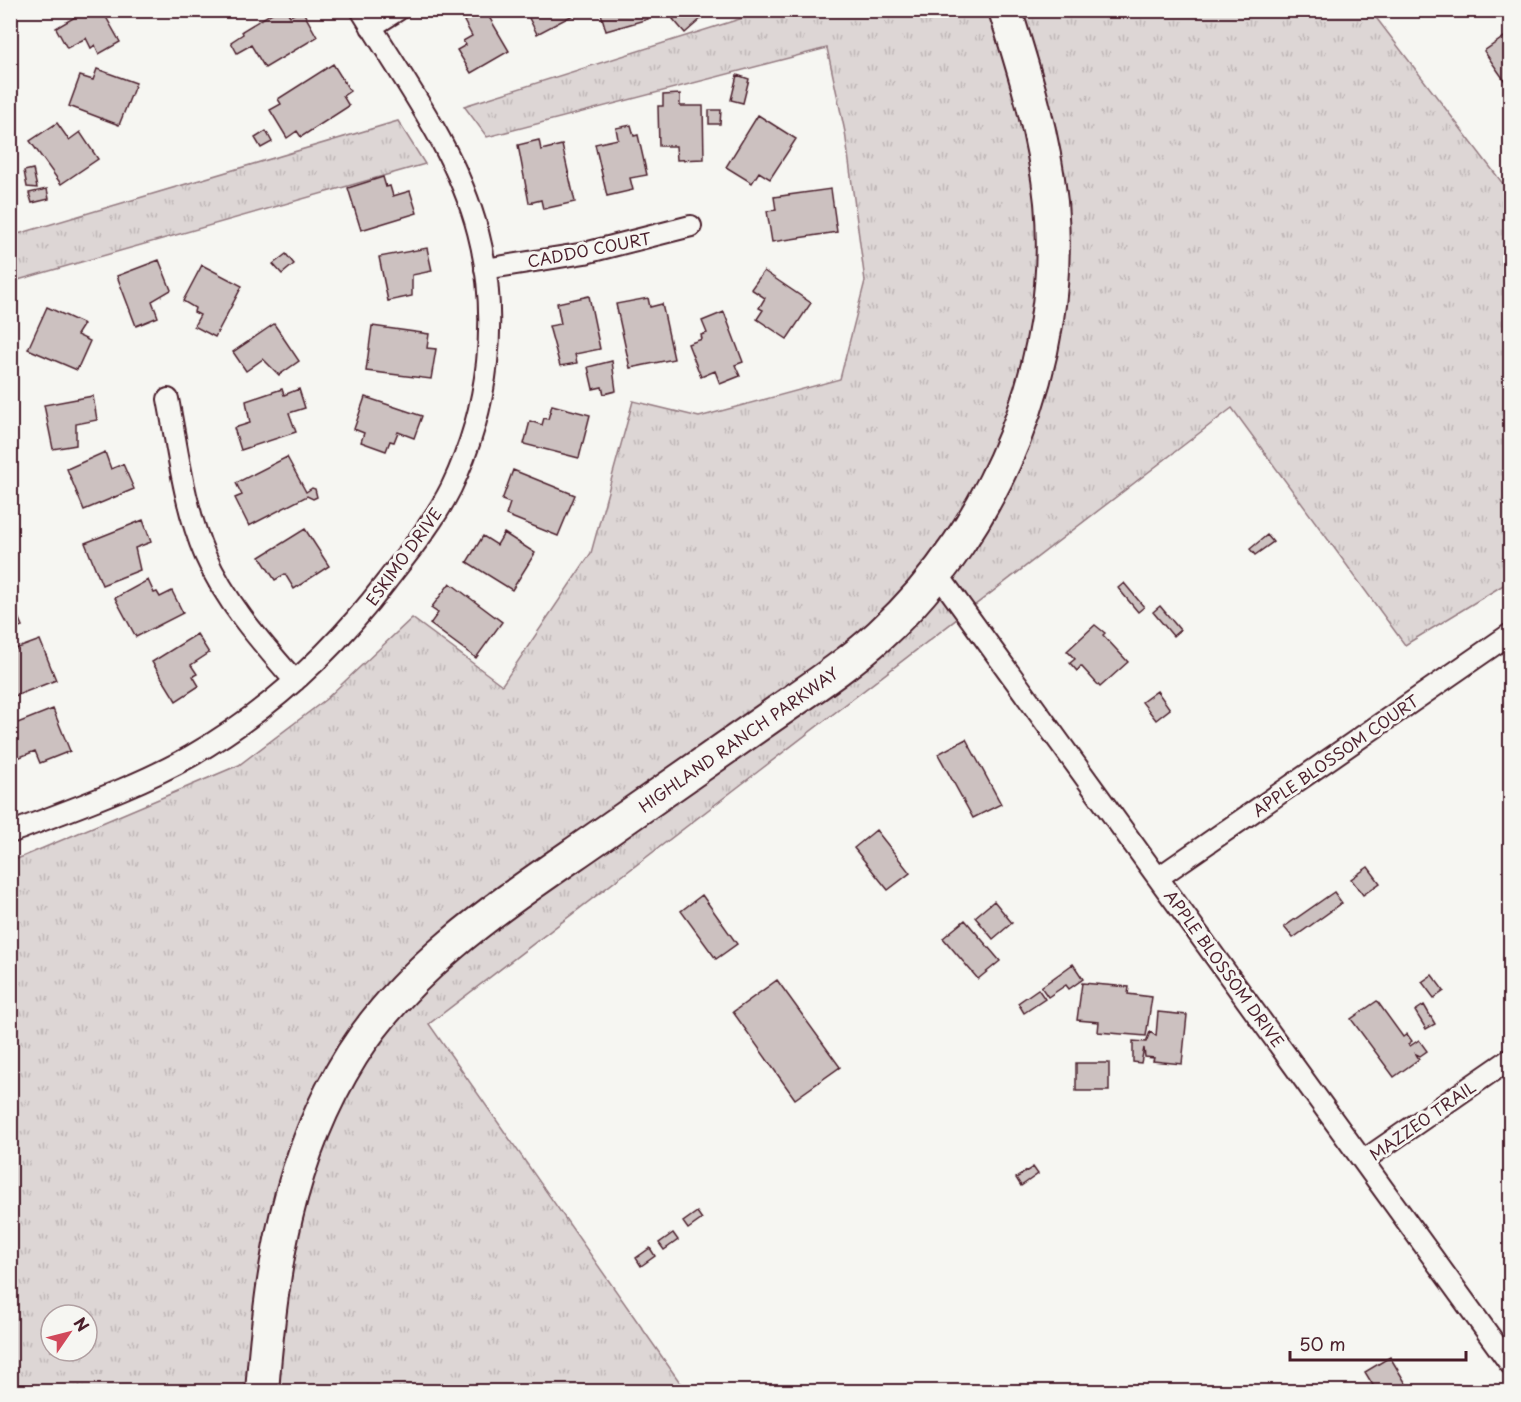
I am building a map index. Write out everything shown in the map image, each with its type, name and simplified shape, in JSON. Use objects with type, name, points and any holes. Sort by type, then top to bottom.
[{"type":"main road","name":"HIGHLAND RANCH PARKWAY","points":[[262,1392],[276,1257],[297,1173],[332,1089],[376,1022],[424,968],[485,916],[854,657],[882,633],[937,573],[979,510],[1017,432],[1042,343],[1052,249],[1051,204],[1036,113],[1005,10]]},
{"type":"street","points":[[366,19],[398,10]]},
{"type":"street","name":"ESKIMO DRIVE","points":[[10,833],[135,784],[191,756],[244,722],[295,681],[339,639],[426,530],[450,489],[468,447],[480,405],[487,360],[489,315],[485,269],[478,232],[464,189],[445,148],[366,19]]},
{"type":"street","name":"CADDO COURT","points":[[485,269],[585,253],[692,226]]},
{"type":"street","points":[[168,399],[190,513],[205,555],[225,593],[253,633],[295,681]]},
{"type":"street","name":"APPLE BLOSSOM DRIVE","points":[[937,573],[1510,1364]]},
{"type":"street","name":"APPLE BLOSSOM COURT","points":[[1159,877],[1510,634]]},
{"type":"street","name":"MAZZEO TRAIL","points":[[1364,1160],[1510,1059]]},
{"type":"green space","points":[[765,11],[1371,11],[1510,193],[1510,581],[1405,645],[1232,408],[429,1024],[686,1391],[11,1391],[10,862],[239,765],[325,700],[412,618],[502,685],[591,553],[633,401],[699,417],[840,379],[865,281],[845,132],[827,48],[487,137],[464,106]]},
{"type":"green space","points":[[398,121],[425,164],[11,282],[11,236]]},
{"type":"building","points":[[87,10],[102,10],[120,42],[99,54],[95,45],[91,48],[86,38],[67,48],[56,28]]},
{"type":"building","points":[[277,10],[286,10],[290,16],[302,10],[317,37],[265,68],[251,45],[237,53],[231,42],[243,34],[242,31]]},
{"type":"building","points":[[485,10],[509,51],[471,73],[457,50],[466,45],[463,41],[472,36],[464,21]]},
{"type":"building","points":[[525,10],[575,10],[577,13],[537,34]]},
{"type":"building","points":[[600,10],[645,10],[648,19],[606,31]]},
{"type":"building","points":[[680,10],[711,10],[685,33],[673,19],[682,12]]},
{"type":"building","points":[[1467,10],[1481,10],[1471,17]]},
{"type":"building","points":[[1510,33],[1510,86],[1509,87],[1484,51]]},
{"type":"building","points":[[333,64],[350,91],[343,96],[349,106],[301,137],[297,131],[287,138],[270,110],[281,104],[278,99]]},
{"type":"building","points":[[97,69],[136,83],[119,125],[69,106],[80,76],[93,80]]},
{"type":"building","points":[[737,75],[749,79],[743,103],[731,100]]},
{"type":"building","points":[[680,94],[680,106],[703,106],[704,159],[677,160],[676,146],[659,146],[658,106],[663,106],[663,95]]},
{"type":"building","points":[[709,110],[721,110],[720,124],[709,124]]},
{"type":"building","points":[[758,115],[796,139],[770,179],[759,172],[752,183],[726,167]]},
{"type":"building","points":[[57,123],[69,140],[80,132],[98,159],[61,184],[30,141]]},
{"type":"building","points":[[631,125],[634,136],[638,135],[647,175],[630,178],[633,190],[607,196],[595,144],[618,139],[616,128]]},
{"type":"building","points":[[266,131],[272,142],[261,148],[255,138]]},
{"type":"building","points":[[539,140],[541,150],[562,145],[575,202],[543,209],[541,200],[529,203],[518,145]]},
{"type":"building","points":[[33,169],[37,188],[27,187],[24,171]]},
{"type":"building","points":[[383,177],[386,187],[390,186],[393,196],[410,191],[417,213],[361,230],[348,188]]},
{"type":"building","points":[[47,189],[49,199],[32,203],[29,193]]},
{"type":"building","points":[[831,189],[837,232],[772,242],[767,211],[776,210],[774,197]]},
{"type":"building","points":[[427,248],[432,271],[412,275],[412,296],[388,301],[379,257]]},
{"type":"building","points":[[286,254],[294,264],[282,274],[273,264]]},
{"type":"building","points":[[159,260],[171,290],[152,301],[158,317],[136,326],[117,276]]},
{"type":"building","points":[[202,265],[242,286],[215,337],[194,326],[200,315],[194,312],[195,308],[183,301]]},
{"type":"building","points":[[764,271],[811,303],[787,339],[757,319],[763,310],[759,308],[765,298],[751,289]]},
{"type":"building","points":[[589,296],[600,349],[575,354],[577,363],[560,366],[549,326],[561,324],[557,303]]},
{"type":"building","points":[[648,298],[650,307],[662,304],[674,359],[630,368],[616,304]]},
{"type":"building","points":[[47,307],[84,324],[77,335],[90,341],[77,370],[28,349]]},
{"type":"building","points":[[724,312],[743,362],[735,365],[740,376],[720,384],[715,371],[701,377],[688,344],[702,339],[701,335],[707,333],[702,321]]},
{"type":"building","points":[[274,324],[299,361],[279,375],[263,359],[246,371],[233,352]]},
{"type":"building","points":[[372,326],[429,334],[427,348],[436,349],[431,379],[366,371]]},
{"type":"building","points":[[612,361],[616,391],[604,394],[602,387],[593,389],[588,367]]},
{"type":"building","points":[[282,389],[284,395],[299,389],[305,408],[289,413],[296,432],[241,450],[234,428],[250,423],[246,401]]},
{"type":"building","points":[[93,396],[97,420],[76,424],[76,445],[53,449],[44,405]]},
{"type":"building","points":[[365,397],[422,416],[414,438],[398,432],[394,442],[390,441],[386,451],[361,442],[364,433],[354,429]]},
{"type":"building","points":[[552,405],[590,415],[579,458],[524,444],[530,421],[542,425],[544,418],[548,419]]},
{"type":"building","points":[[105,452],[111,469],[123,464],[134,489],[84,510],[67,469]]},
{"type":"building","points":[[287,457],[306,492],[312,488],[315,489],[317,497],[313,499],[307,496],[249,526],[235,498],[242,495],[236,483]]},
{"type":"building","points":[[513,470],[575,495],[558,536],[506,515],[510,503],[502,500]]},
{"type":"building","points":[[143,520],[151,542],[135,548],[140,570],[102,585],[85,543]]},
{"type":"building","points":[[305,529],[329,566],[294,589],[285,574],[275,580],[260,557]]},
{"type":"building","points":[[504,533],[535,553],[512,590],[467,562],[483,536],[497,545]]},
{"type":"building","points":[[1267,535],[1273,542],[1255,555],[1250,549]]},
{"type":"building","points":[[148,580],[154,593],[157,592],[160,597],[172,591],[183,613],[136,637],[115,598]]},
{"type":"building","points":[[450,583],[502,622],[476,658],[430,624],[438,613],[431,608]]},
{"type":"building","points":[[1124,583],[1144,607],[1138,612],[1118,588]]},
{"type":"building","points":[[10,598],[22,626],[10,630]]},
{"type":"building","points":[[1160,606],[1180,630],[1173,636],[1153,612]]},
{"type":"building","points":[[1095,625],[1105,633],[1103,635],[1128,662],[1100,687],[1081,666],[1077,671],[1070,663],[1075,659],[1067,651]]},
{"type":"building","points":[[197,634],[209,653],[191,665],[197,674],[193,676],[199,686],[176,701],[152,662]]},
{"type":"building","points":[[40,640],[56,680],[10,698],[10,651]]},
{"type":"building","points":[[1157,691],[1170,709],[1156,720],[1142,702]]},
{"type":"building","points":[[53,709],[70,751],[40,763],[35,751],[15,759],[10,746],[10,726]]},
{"type":"building","points":[[966,739],[1001,804],[973,818],[938,754]]},
{"type":"building","points":[[876,830],[910,873],[888,890],[854,848]]},
{"type":"building","points":[[1368,867],[1380,883],[1363,895],[1351,879]]},
{"type":"building","points":[[1334,892],[1342,903],[1293,938],[1284,927]]},
{"type":"building","points":[[702,895],[737,944],[716,959],[681,911]]},
{"type":"building","points":[[994,901],[1012,923],[993,939],[975,917]]},
{"type":"building","points":[[965,920],[1000,961],[978,979],[943,938]]},
{"type":"building","points":[[1073,964],[1083,979],[1069,989],[1066,985],[1048,997],[1041,987]]},
{"type":"building","points":[[1432,975],[1444,991],[1434,998],[1422,982]]},
{"type":"building","points":[[777,980],[840,1067],[795,1099],[733,1012]]},
{"type":"building","points":[[1082,983],[1129,987],[1128,994],[1152,997],[1146,1036],[1098,1032],[1099,1022],[1077,1020]]},
{"type":"building","points":[[1038,989],[1045,999],[1024,1013],[1018,1003]]},
{"type":"building","points":[[1377,1001],[1403,1037],[1407,1034],[1412,1041],[1408,1044],[1410,1046],[1419,1040],[1427,1051],[1420,1056],[1416,1054],[1419,1059],[1394,1077],[1351,1019]]},
{"type":"building","points":[[1424,1005],[1435,1024],[1426,1029],[1415,1011]]},
{"type":"building","points":[[1158,1012],[1187,1015],[1182,1064],[1153,1061],[1154,1058],[1145,1057],[1144,1048],[1141,1063],[1133,1062],[1133,1041],[1146,1042],[1150,1032],[1156,1036]]},
{"type":"building","points":[[1076,1063],[1109,1063],[1109,1091],[1076,1091]]},
{"type":"building","points":[[1033,1167],[1038,1174],[1021,1186],[1016,1178]]},
{"type":"building","points":[[697,1212],[702,1219],[688,1229],[683,1222]]},
{"type":"building","points":[[673,1233],[678,1240],[664,1250],[659,1243]]},
{"type":"building","points":[[650,1248],[655,1256],[641,1266],[636,1258]]},
{"type":"building","points":[[1390,1357],[1411,1392],[1377,1392],[1365,1372]]}]
